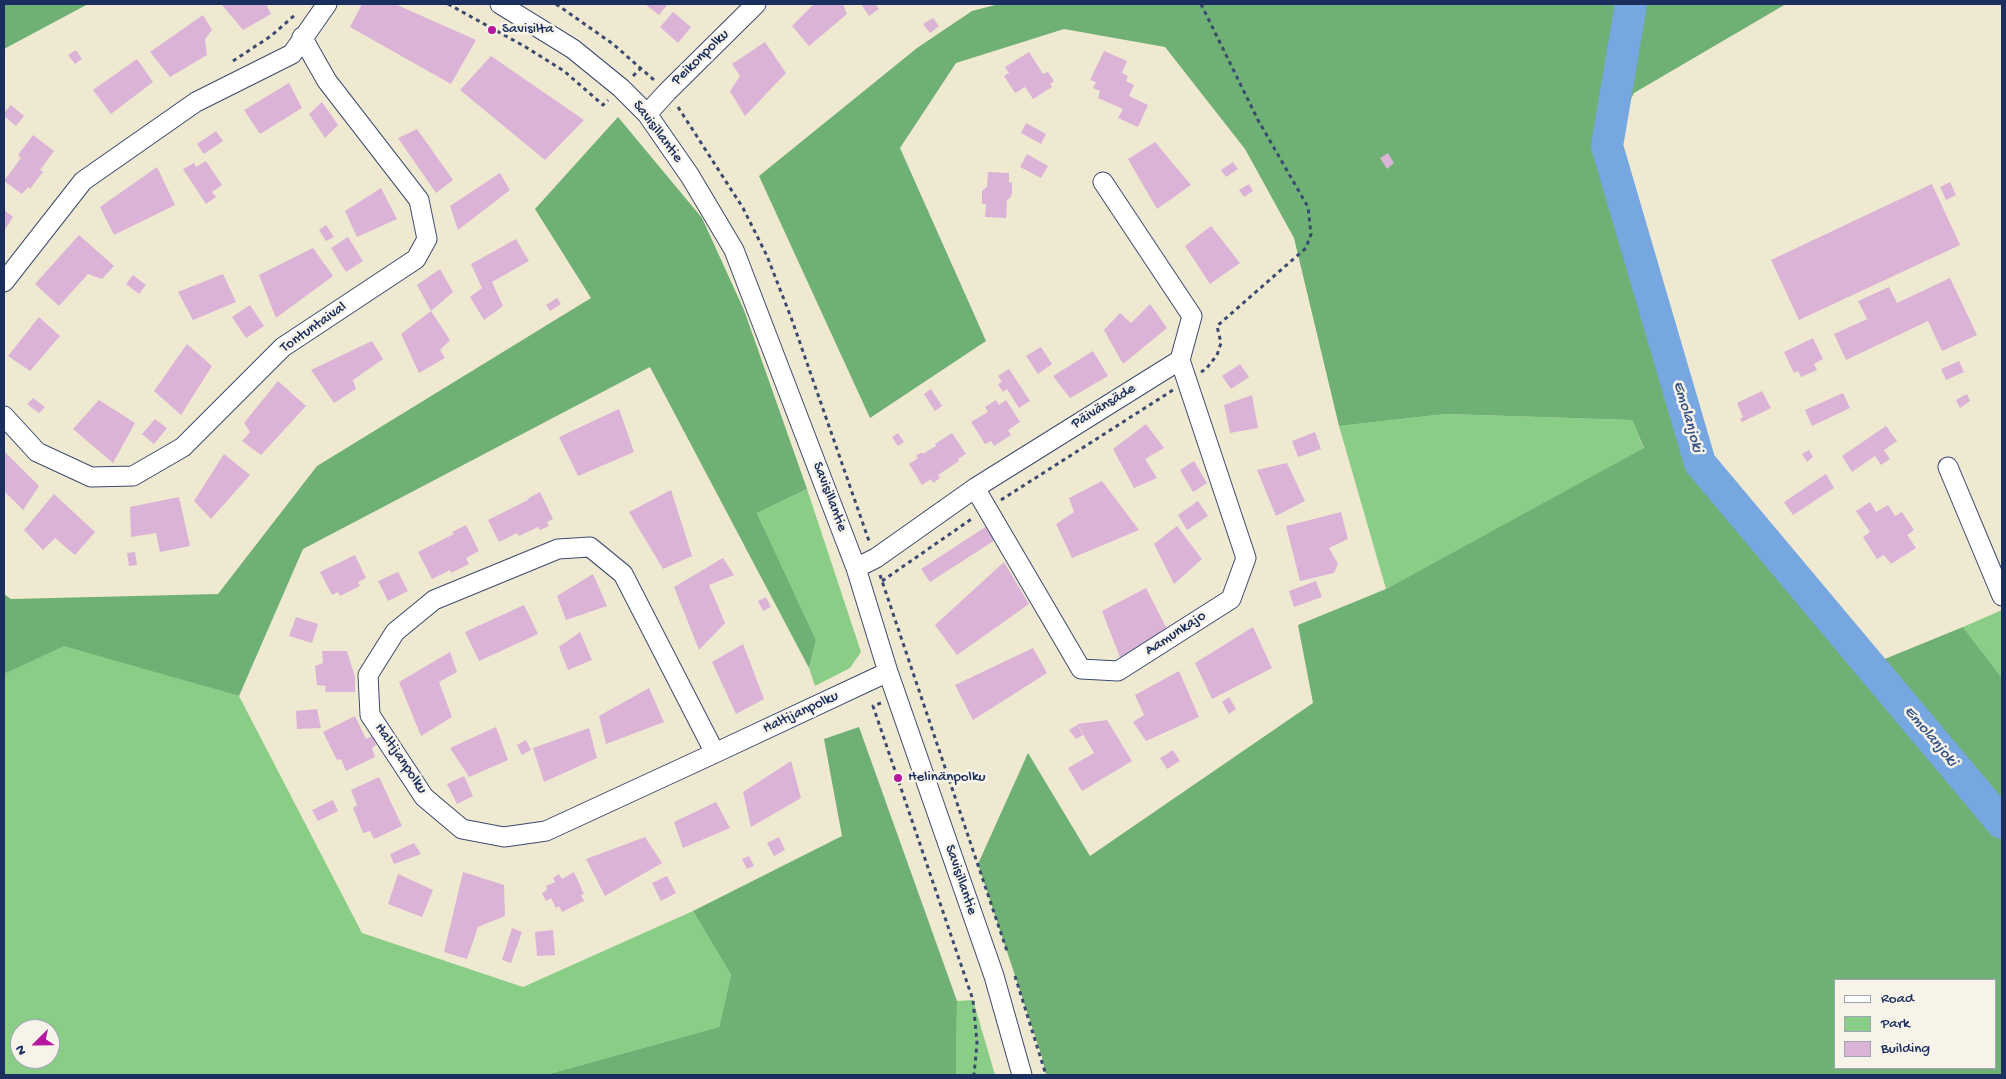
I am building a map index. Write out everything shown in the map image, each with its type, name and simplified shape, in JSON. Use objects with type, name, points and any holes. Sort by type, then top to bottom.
[{"type":"street","points":[[4,282],[83,181],[196,102],[292,54],[302,37],[327,4]]},
{"type":"street","name":"Savisillantie","points":[[500,4],[573,49],[621,88],[647,114],[690,176],[734,250],[856,568],[888,672],[994,976],[1022,1075]]},
{"type":"street","name":"Peikonpolku","points":[[647,114],[756,4]]},
{"type":"street","name":"Tontuntaival","points":[[4,416],[38,452],[91,477],[133,476],[183,447],[283,347],[416,259],[427,239],[419,200],[327,81],[302,37]]},
{"type":"street","points":[[1103,182],[1192,316],[1180,360]]},
{"type":"street","name":"Päivänsäde","points":[[856,568],[876,558],[975,488],[1180,360]]},
{"type":"street","name":"Aamunkajo","points":[[975,488],[1081,669],[1118,671],[1231,599],[1246,558],[1180,360]]},
{"type":"street","points":[[1948,467],[2002,596]]},
{"type":"street","name":"Haltijanpolku","points":[[715,753],[623,574],[590,547],[558,549],[434,600],[395,632],[368,675],[370,715],[424,796],[462,830],[504,838],[546,831],[715,753],[888,672]]},
{"type":"path","points":[[448,4],[540,56],[564,72],[603,105]]},
{"type":"path","points":[[882,581],[986,509],[1206,369],[1217,355],[1222,343],[1217,326],[1306,248],[1311,234],[1308,207],[1258,120],[1201,4]]},
{"type":"path","points":[[919,688],[1008,956]]},
{"type":"path","points":[[874,706],[973,1000],[977,1043],[974,1075]]},
{"type":"path","points":[[1014,974],[1042,1057],[1046,1075]]},
{"type":"green space","points":[[4,4],[88,4],[4,49]]},
{"type":"green space","points":[[999,4],[1786,4],[1634,93],[1607,146],[1701,463],[1870,665],[1963,627],[2002,678],[2002,1075],[1046,1075],[1042,1057],[978,864],[1028,753],[1090,856],[1313,703],[1298,625],[1386,589],[1644,448],[1632,420],[1446,414],[1339,426],[1294,238],[1245,149],[1165,47],[1064,29],[956,63],[900,148],[986,341],[870,418],[759,176],[917,48],[972,11]]},
{"type":"green space","points":[[618,117],[702,218],[744,310],[807,489],[757,513],[816,640],[809,668],[650,367],[303,549],[239,696],[64,646],[4,674],[4,594],[11,599],[218,594],[317,466],[591,298],[535,209]]},
{"type":"green space","points":[[1446,414],[1632,420],[1644,449],[1386,589],[1339,426]]},
{"type":"green space","points":[[807,489],[861,652],[850,668],[815,686],[809,668],[816,640],[757,513]]},
{"type":"green space","points":[[2002,610],[2002,678],[1963,627]]},
{"type":"green space","points":[[64,645],[239,696],[362,933],[523,987],[693,911],[731,975],[719,1027],[545,1075],[4,1075],[4,674]]},
{"type":"green space","points":[[859,727],[957,1001],[956,1075],[545,1075],[719,1027],[731,975],[693,911],[842,836],[824,739]]},
{"type":"green space","points":[[973,1000],[995,1075],[956,1075],[957,1001]]},
{"type":"building","points":[[266,4],[271,14],[243,30],[222,5]]},
{"type":"building","points":[[362,4],[395,4],[476,40],[451,84],[350,27]]},
{"type":"building","points":[[645,4],[668,4],[659,15]]},
{"type":"building","points":[[814,4],[843,4],[847,14],[809,46],[792,26]]},
{"type":"building","points":[[861,4],[875,4],[879,9],[869,16]]},
{"type":"building","points":[[673,12],[691,27],[678,43],[660,27]]},
{"type":"building","points":[[203,15],[212,30],[205,39],[207,55],[170,77],[150,52]]},
{"type":"building","points":[[933,18],[939,26],[930,33],[923,24]]},
{"type":"building","points":[[765,42],[786,73],[745,116],[730,91],[740,76],[732,64]]},
{"type":"building","points":[[76,50],[82,59],[75,64],[68,55]]},
{"type":"building","points":[[1104,51],[1127,61],[1122,73],[1128,76],[1126,81],[1134,85],[1129,96],[1148,105],[1138,127],[1118,118],[1123,109],[1098,98],[1100,91],[1093,88],[1096,82],[1090,80]]},
{"type":"building","points":[[1029,52],[1043,74],[1048,72],[1054,81],[1050,84],[1052,87],[1033,99],[1025,87],[1015,93],[1004,76],[1009,73],[1005,67]]},
{"type":"building","points":[[491,56],[584,120],[545,160],[460,90]]},
{"type":"building","points":[[137,59],[153,82],[111,114],[93,90]]},
{"type":"building","points":[[289,83],[302,108],[260,134],[244,110]]},
{"type":"building","points":[[322,102],[338,125],[325,138],[309,114]]},
{"type":"building","points":[[11,105],[24,116],[16,126],[4,116],[4,113]]},
{"type":"building","points":[[1026,123],[1046,134],[1041,144],[1021,133]]},
{"type":"building","points":[[417,129],[453,180],[436,193],[398,138]]},
{"type":"building","points":[[216,131],[223,141],[204,154],[197,144]]},
{"type":"building","points":[[33,135],[54,151],[40,170],[43,172],[30,189],[28,187],[22,194],[4,181],[21,158],[18,155]]},
{"type":"building","points":[[1155,142],[1191,185],[1157,209],[1128,159]]},
{"type":"building","points":[[1388,153],[1394,163],[1387,169],[1380,158]]},
{"type":"building","points":[[1027,154],[1048,166],[1041,178],[1020,167]]},
{"type":"building","points":[[206,161],[222,185],[212,192],[216,197],[206,204],[183,169],[194,163],[196,167]]},
{"type":"building","points":[[1233,162],[1238,169],[1226,177],[1221,170]]},
{"type":"building","points":[[157,167],[175,205],[114,235],[100,207]]},
{"type":"building","points":[[988,172],[1009,173],[1012,193],[1007,200],[1006,218],[985,217],[986,204],[982,204],[982,191],[987,187]]},
{"type":"building","points":[[500,173],[510,190],[458,230],[450,206]]},
{"type":"building","points":[[1950,182],[1956,195],[1946,200],[1940,187]]},
{"type":"building","points":[[1249,184],[1253,191],[1244,197],[1239,190]]},
{"type":"building","points":[[1932,184],[1960,245],[1799,320],[1771,260]]},
{"type":"building","points":[[381,188],[397,219],[357,237],[345,211]]},
{"type":"building","points":[[4,210],[13,217],[4,231]]},
{"type":"building","points":[[326,225],[334,237],[326,241],[319,230]]},
{"type":"building","points":[[1211,226],[1240,263],[1210,284],[1185,246]]},
{"type":"building","points":[[79,235],[114,266],[102,279],[88,274],[59,306],[35,284]]},
{"type":"building","points":[[348,237],[363,261],[346,272],[331,248]]},
{"type":"building","points":[[516,239],[529,261],[492,282],[503,306],[484,320],[470,297],[482,288],[471,264]]},
{"type":"building","points":[[313,248],[333,276],[276,318],[259,275]]},
{"type":"building","points":[[440,269],[453,292],[431,311],[417,285]]},
{"type":"building","points":[[223,274],[236,302],[193,320],[178,292]]},
{"type":"building","points":[[133,275],[146,285],[139,294],[126,284]]},
{"type":"building","points":[[1950,278],[1977,335],[1942,351],[1928,321],[1846,360],[1834,334],[1867,319],[1858,301],[1889,287],[1897,303]]},
{"type":"building","points":[[557,298],[561,304],[550,311],[546,305]]},
{"type":"building","points":[[1150,304],[1167,328],[1123,364],[1104,330],[1120,313],[1131,323]]},
{"type":"building","points":[[250,305],[264,326],[246,338],[232,317]]},
{"type":"building","points":[[431,311],[450,340],[440,350],[445,358],[419,373],[401,334]]},
{"type":"building","points":[[39,317],[60,336],[30,371],[8,356]]},
{"type":"building","points":[[1813,338],[1823,359],[1814,364],[1817,370],[1801,377],[1798,371],[1794,373],[1784,352]]},
{"type":"building","points":[[372,341],[383,359],[353,380],[356,389],[334,403],[311,370]]},
{"type":"building","points":[[187,344],[212,366],[181,415],[154,391]]},
{"type":"building","points":[[1041,347],[1052,364],[1038,374],[1026,356]]},
{"type":"building","points":[[1093,351],[1108,376],[1070,398],[1053,376]]},
{"type":"building","points":[[1959,361],[1964,372],[1946,380],[1941,369]]},
{"type":"building","points":[[1240,364],[1249,377],[1231,389],[1222,376]]},
{"type":"building","points":[[1009,369],[1030,401],[1019,408],[1007,389],[1003,392],[998,384],[1002,382],[998,376]]},
{"type":"building","points":[[278,381],[306,406],[261,455],[242,441],[250,432],[244,423]]},
{"type":"building","points":[[931,389],[942,406],[935,411],[924,394]]},
{"type":"building","points":[[1762,391],[1771,408],[1742,422],[1740,419],[1743,417],[1737,403]]},
{"type":"building","points":[[1843,393],[1850,408],[1812,426],[1805,410]]},
{"type":"building","points":[[1967,394],[1970,401],[1960,408],[1956,400]]},
{"type":"building","points":[[1252,395],[1258,428],[1230,433],[1224,405]]},
{"type":"building","points":[[33,398],[45,407],[39,413],[27,404]]},
{"type":"building","points":[[99,400],[135,423],[113,463],[73,429]]},
{"type":"building","points":[[996,400],[999,405],[1006,400],[1020,422],[1008,430],[1011,435],[994,446],[991,441],[985,444],[971,422],[988,412],[985,407]]},
{"type":"building","points":[[619,409],[634,452],[578,476],[559,437]]},
{"type":"building","points":[[155,419],[167,428],[154,444],[142,434]]},
{"type":"building","points":[[1146,424],[1164,448],[1145,459],[1157,478],[1134,488],[1113,449]]},
{"type":"building","points":[[1886,426],[1897,441],[1884,450],[1890,459],[1881,465],[1875,456],[1852,472],[1842,456]]},
{"type":"building","points":[[1315,432],[1321,449],[1298,457],[1292,441]]},
{"type":"building","points":[[898,433],[904,442],[898,446],[892,437]]},
{"type":"building","points":[[952,433],[966,454],[938,475],[940,478],[933,483],[931,479],[922,485],[909,464],[918,458],[916,456],[936,446],[935,444]]},
{"type":"building","points":[[1809,450],[1813,457],[1807,462],[1802,454]]},
{"type":"building","points":[[4,451],[39,486],[23,510],[4,491]]},
{"type":"building","points":[[224,454],[250,475],[211,519],[194,501]]},
{"type":"building","points":[[1194,461],[1207,483],[1193,492],[1180,470]]},
{"type":"building","points":[[1287,463],[1305,501],[1276,516],[1257,470]]},
{"type":"building","points":[[1826,474],[1834,488],[1793,515],[1784,502]]},
{"type":"building","points":[[1102,481],[1139,530],[1072,558],[1056,524],[1074,512],[1069,498]]},
{"type":"building","points":[[671,490],[692,556],[663,569],[629,512]]},
{"type":"building","points":[[540,492],[553,519],[547,522],[549,526],[540,530],[538,527],[519,536],[517,533],[499,542],[488,520]]},
{"type":"building","points":[[54,494],[95,532],[75,555],[55,538],[43,550],[24,530]]},
{"type":"building","points":[[179,497],[190,546],[160,552],[156,533],[131,537],[130,507]]},
{"type":"building","points":[[1198,501],[1208,516],[1187,530],[1178,515]]},
{"type":"building","points":[[1870,502],[1876,512],[1888,505],[1895,516],[1902,512],[1914,530],[1907,535],[1916,548],[1891,564],[1884,555],[1877,559],[1863,537],[1870,532],[1856,511]]},
{"type":"building","points":[[1341,512],[1348,539],[1329,548],[1338,564],[1334,573],[1300,581],[1286,526]]},
{"type":"building","points":[[466,525],[479,551],[466,558],[469,564],[451,573],[450,570],[432,579],[418,552],[454,534],[452,532]]},
{"type":"building","points":[[987,526],[995,540],[930,582],[921,569]]},
{"type":"building","points":[[1177,526],[1202,559],[1174,584],[1154,544]]},
{"type":"building","points":[[135,552],[137,565],[129,566],[127,553]]},
{"type":"building","points":[[355,555],[366,578],[358,582],[360,586],[340,596],[338,592],[332,595],[320,572]]},
{"type":"building","points":[[723,558],[734,575],[709,585],[725,623],[699,650],[674,587]]},
{"type":"building","points":[[1004,562],[1029,604],[957,655],[935,625]]},
{"type":"building","points":[[398,572],[408,591],[388,601],[378,581]]},
{"type":"building","points":[[593,574],[607,606],[566,620],[557,596]]},
{"type":"building","points":[[1316,581],[1322,597],[1294,607],[1289,591]]},
{"type":"building","points":[[1146,588],[1168,631],[1121,660],[1102,611]]},
{"type":"building","points":[[766,597],[771,607],[763,611],[758,601]]},
{"type":"building","points":[[524,605],[538,634],[479,661],[465,632]]},
{"type":"building","points":[[296,617],[318,624],[312,643],[289,636]]},
{"type":"building","points":[[1253,627],[1272,668],[1212,699],[1195,663]]},
{"type":"building","points":[[580,632],[592,660],[568,670],[559,647]]},
{"type":"building","points":[[743,644],[764,699],[736,714],[712,662]]},
{"type":"building","points":[[1033,648],[1047,673],[973,720],[955,685]]},
{"type":"building","points":[[322,651],[347,651],[355,677],[355,692],[325,692],[326,686],[317,685],[315,666],[323,663]]},
{"type":"building","points":[[450,652],[457,672],[439,682],[452,717],[421,736],[399,682]]},
{"type":"building","points":[[1179,671],[1199,717],[1146,741],[1133,722],[1144,715],[1135,695]]},
{"type":"building","points":[[649,688],[664,722],[606,744],[599,716]]},
{"type":"building","points":[[1229,697],[1236,709],[1229,714],[1222,702]]},
{"type":"building","points":[[317,709],[321,728],[297,729],[296,711]]},
{"type":"building","points":[[355,716],[366,739],[372,736],[376,745],[372,748],[375,757],[346,771],[341,759],[337,760],[323,732]]},
{"type":"building","points":[[1107,720],[1132,761],[1082,791],[1068,768],[1094,753],[1077,724]]},
{"type":"building","points":[[1077,725],[1083,735],[1076,739],[1069,730]]},
{"type":"building","points":[[496,727],[508,760],[469,777],[450,748]]},
{"type":"building","points":[[589,728],[597,758],[544,782],[533,748]]},
{"type":"building","points":[[526,740],[531,750],[522,755],[517,745]]},
{"type":"building","points":[[1173,750],[1180,761],[1167,769],[1160,758]]},
{"type":"building","points":[[791,761],[801,798],[751,827],[743,792]]},
{"type":"building","points":[[464,776],[473,796],[457,804],[447,784]]},
{"type":"building","points":[[379,777],[402,826],[374,839],[370,831],[363,833],[353,808],[357,805],[351,790]]},
{"type":"building","points":[[333,800],[338,811],[318,821],[312,810]]},
{"type":"building","points":[[716,802],[730,828],[683,848],[674,822]]},
{"type":"building","points":[[645,837],[662,863],[605,896],[586,859]]},
{"type":"building","points":[[779,837],[785,850],[774,856],[767,843]]},
{"type":"building","points":[[414,843],[421,854],[394,864],[390,854]]},
{"type":"building","points":[[749,856],[754,866],[747,869],[742,859]]},
{"type":"building","points":[[463,872],[504,885],[505,916],[478,927],[467,959],[444,952]]},
{"type":"building","points":[[574,872],[584,894],[581,895],[584,901],[562,912],[559,906],[556,908],[551,898],[546,901],[542,893],[547,890],[546,886],[555,882],[553,878],[559,874],[562,879]]},
{"type":"building","points":[[398,874],[433,890],[422,917],[388,904]]},
{"type":"building","points":[[667,876],[676,893],[661,901],[652,883]]},
{"type":"building","points":[[512,928],[522,932],[511,963],[502,960]]},
{"type":"building","points":[[553,930],[555,955],[537,956],[535,932]]},
{"type":"waterway","name":"Emolanjoki","points":[[1631,4],[1607,146],[1700,463],[2002,823]]},
{"type":"place","name":"Savisilta","points":[[492,30]]},
{"type":"place","name":"Helinänpolku","points":[[898,778]]}]
